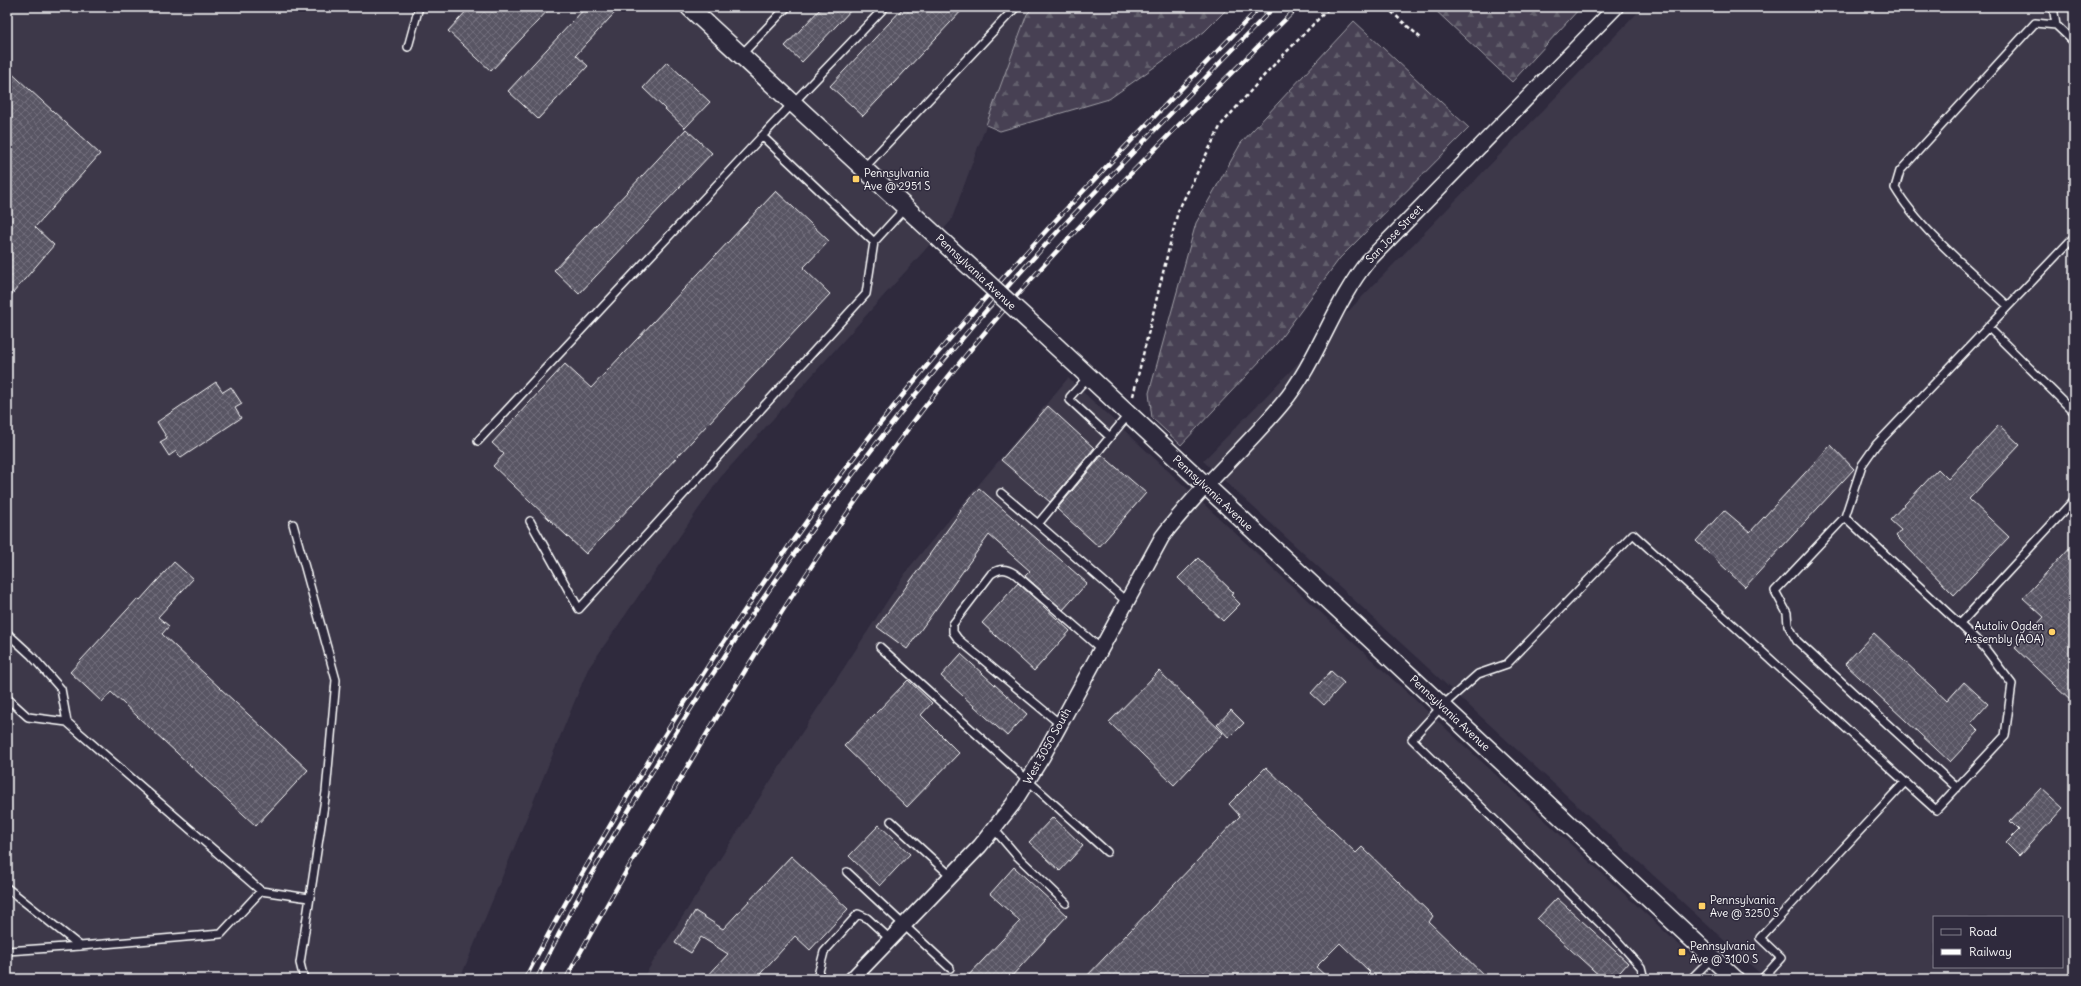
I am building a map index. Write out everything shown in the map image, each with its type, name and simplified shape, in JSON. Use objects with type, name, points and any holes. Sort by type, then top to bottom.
[{"type":"street","name":"Pennsylvania Avenue","points":[[689,7],[1089,376],[1205,486],[1736,979]]},
{"type":"street","name":"San Jose Street","points":[[1205,486],[1283,404],[1303,373],[1352,280],[1368,261],[1616,7]]},
{"type":"street","name":"West 3050 South","points":[[852,979],[951,876],[994,829],[1013,804],[1060,724],[1162,537],[1181,512],[1205,486]]},
{"type":"lane","points":[[408,47],[419,7]]},
{"type":"lane","points":[[741,55],[787,7]]},
{"type":"lane","points":[[478,441],[762,136],[885,7]]},
{"type":"lane","points":[[864,168],[1016,7]]},
{"type":"lane","points":[[2053,7],[2056,25],[2074,42]]},
{"type":"lane","points":[[2008,306],[1928,229],[1902,201],[1895,188],[1900,171],[2035,23],[2056,25]]},
{"type":"lane","points":[[762,136],[874,242]]},
{"type":"lane","points":[[530,521],[579,609],[866,294],[874,242],[906,207]]},
{"type":"lane","points":[[1957,788],[1797,641],[1788,625],[1787,613],[1775,591],[1845,517],[1862,465],[1876,445],[2074,237]]},
{"type":"lane","points":[[1988,327],[2074,412]]},
{"type":"lane","points":[[1089,376],[1070,397],[1070,400],[1110,437]]},
{"type":"lane","points":[[1038,524],[1129,414]]},
{"type":"lane","points":[[1001,493],[1126,601]]},
{"type":"lane","points":[[1960,624],[2074,500]]},
{"type":"lane","points":[[1644,979],[1641,967],[1616,939],[1412,739],[1442,706],[1478,674],[1508,664],[1633,534],[1936,810],[2005,736],[2012,684],[1984,647],[1845,517]]},
{"type":"lane","points":[[293,524],[336,680],[326,792],[300,963],[304,979]]},
{"type":"lane","points":[[1060,724],[958,638],[953,632],[953,624],[991,574],[998,570],[1007,569],[1015,574],[1101,649]]},
{"type":"lane","points":[[7,633],[31,655],[61,689],[67,722]]},
{"type":"lane","points":[[880,647],[1107,852]]},
{"type":"lane","points":[[7,698],[28,717],[67,722],[261,891],[309,898]]},
{"type":"lane","points":[[1762,979],[1781,958],[1760,938],[1905,782]]},
{"type":"lane","points":[[891,821],[951,876]]},
{"type":"lane","points":[[994,829],[1017,856],[1066,903]]},
{"type":"lane","points":[[847,872],[950,968]]},
{"type":"lane","points":[[7,888],[80,946]]},
{"type":"lane","points":[[7,951],[221,934],[261,891]]},
{"type":"lane","points":[[817,979],[824,952],[858,914],[867,918],[890,939]]},
{"type":"lane","points":[[1691,979],[1712,958]]},
{"type":"path","points":[[1129,414],[1178,211],[1191,184],[1221,125],[1268,70],[1330,7]]},
{"type":"path","points":[[1386,7],[1422,40]]},
{"type":"shaded area","points":[[7,7],[1034,7],[1027,14],[951,221],[720,478],[588,669],[460,979],[7,979]]},
{"type":"shaded area","points":[[1643,7],[2074,7],[2074,979],[1766,979],[1203,461]]},
{"type":"shaded area","points":[[1068,378],[1716,979],[642,979],[908,569]]},
{"type":"green space","points":[[1034,7],[1229,7],[1204,32],[1109,99],[1000,131],[986,125],[1027,14]]},
{"type":"green space","points":[[1432,7],[1581,7],[1512,82]]},
{"type":"green space","points":[[1354,21],[1469,128],[1340,258],[1277,343],[1181,445],[1152,418],[1149,393],[1196,223],[1241,143]]},
{"type":"building","points":[[470,7],[551,7],[491,71],[448,31]]},
{"type":"building","points":[[586,7],[620,7],[576,55],[588,66],[538,119],[508,91]]},
{"type":"building","points":[[822,7],[854,7],[802,62],[785,46]]},
{"type":"building","points":[[904,7],[965,7],[863,116],[830,86]]},
{"type":"building","points":[[667,62],[710,102],[685,128],[643,88]]},
{"type":"building","points":[[7,69],[100,154],[35,227],[54,245],[7,300]]},
{"type":"building","points":[[686,129],[712,153],[579,294],[554,270]]},
{"type":"building","points":[[776,191],[829,241],[803,268],[830,294],[586,554],[493,466],[504,454],[492,443],[565,364],[591,388]]},
{"type":"building","points":[[216,382],[223,392],[231,387],[242,404],[235,408],[241,418],[181,458],[176,451],[169,456],[160,442],[167,438],[157,422]]},
{"type":"building","points":[[1048,406],[1094,448],[1050,502],[1001,460]]},
{"type":"building","points":[[1999,425],[2020,445],[1969,499],[2009,537],[1954,595],[1896,536],[1901,530],[1890,520],[1938,469],[1948,479]]},
{"type":"building","points":[[1831,445],[1854,469],[1745,587],[1696,541],[1724,510],[1750,532]]},
{"type":"building","points":[[1102,455],[1146,493],[1099,547],[1057,509]]},
{"type":"building","points":[[979,488],[1087,583],[1063,610],[1025,576],[1030,571],[989,535],[907,649],[877,627],[961,511],[960,510]]},
{"type":"building","name":"Autoliv Ogden Assembly (AOA)","points":[[2074,543],[2074,704],[2015,648],[2044,617],[2023,598]]},
{"type":"building","points":[[1198,558],[1234,593],[1231,595],[1240,604],[1223,621],[1178,578]]},
{"type":"building","points":[[174,562],[193,579],[158,617],[169,626],[162,634],[308,770],[256,826],[111,692],[102,702],[70,672],[138,598],[140,600]]},
{"type":"building","points":[[1018,583],[1070,631],[1034,671],[982,623]]},
{"type":"building","points":[[1874,633],[1947,701],[1964,682],[1988,704],[1971,723],[1979,731],[1950,762],[1845,664]]},
{"type":"building","points":[[961,654],[1027,714],[1007,736],[941,676]]},
{"type":"building","points":[[1159,671],[1223,733],[1174,785],[1109,722]]},
{"type":"building","points":[[1331,671],[1344,683],[1324,705],[1311,693]]},
{"type":"building","points":[[908,680],[932,703],[921,715],[959,753],[907,807],[844,746]]},
{"type":"building","points":[[1231,710],[1244,723],[1229,738],[1217,725]]},
{"type":"building","points":[[1266,767],[1356,853],[1362,847],[1433,916],[1429,922],[1488,979],[1364,979],[1370,972],[1340,943],[1316,967],[1329,979],[1084,979],[1240,816],[1229,804]]},
{"type":"building","points":[[2041,788],[2063,808],[2019,856],[2006,843],[2019,830],[2010,821]]},
{"type":"building","points":[[1053,817],[1083,846],[1060,871],[1029,842]]},
{"type":"building","points":[[879,825],[910,854],[880,886],[849,856]]},
{"type":"building","points":[[791,856],[848,909],[810,950],[795,936],[761,973],[768,979],[705,979],[728,954],[701,937],[691,953],[675,943],[695,911],[723,929]]},
{"type":"building","points":[[1014,867],[1067,916],[1009,979],[965,979],[1020,921],[990,894]]},
{"type":"building","points":[[1557,898],[1628,963],[1614,979],[1603,979],[1537,919]]},
{"type":"railway","points":[[525,979],[590,860],[641,773],[687,700],[743,612],[803,526],[865,442],[941,349],[1029,249],[1074,200],[1260,7]]},
{"type":"railway","points":[[537,979],[585,886],[676,733],[755,610],[840,491],[885,433],[978,320],[1050,240],[1274,7]]},
{"type":"railway","points":[[566,979],[621,880],[746,669],[816,559],[890,452],[971,349],[1049,260],[1130,174],[1298,7]]},
{"type":"place","name":"Pennsylvania Ave @ 2951 S","points":[[856,179]]},
{"type":"place","name":"Autoliv Ogden Assembly (AOA)","points":[[2052,632]]},
{"type":"place","name":"Pennsylvania Ave @ 3250 S","points":[[1702,906]]},
{"type":"place","name":"Pennsylvania Ave @ 3100 S","points":[[1682,952]]}]
